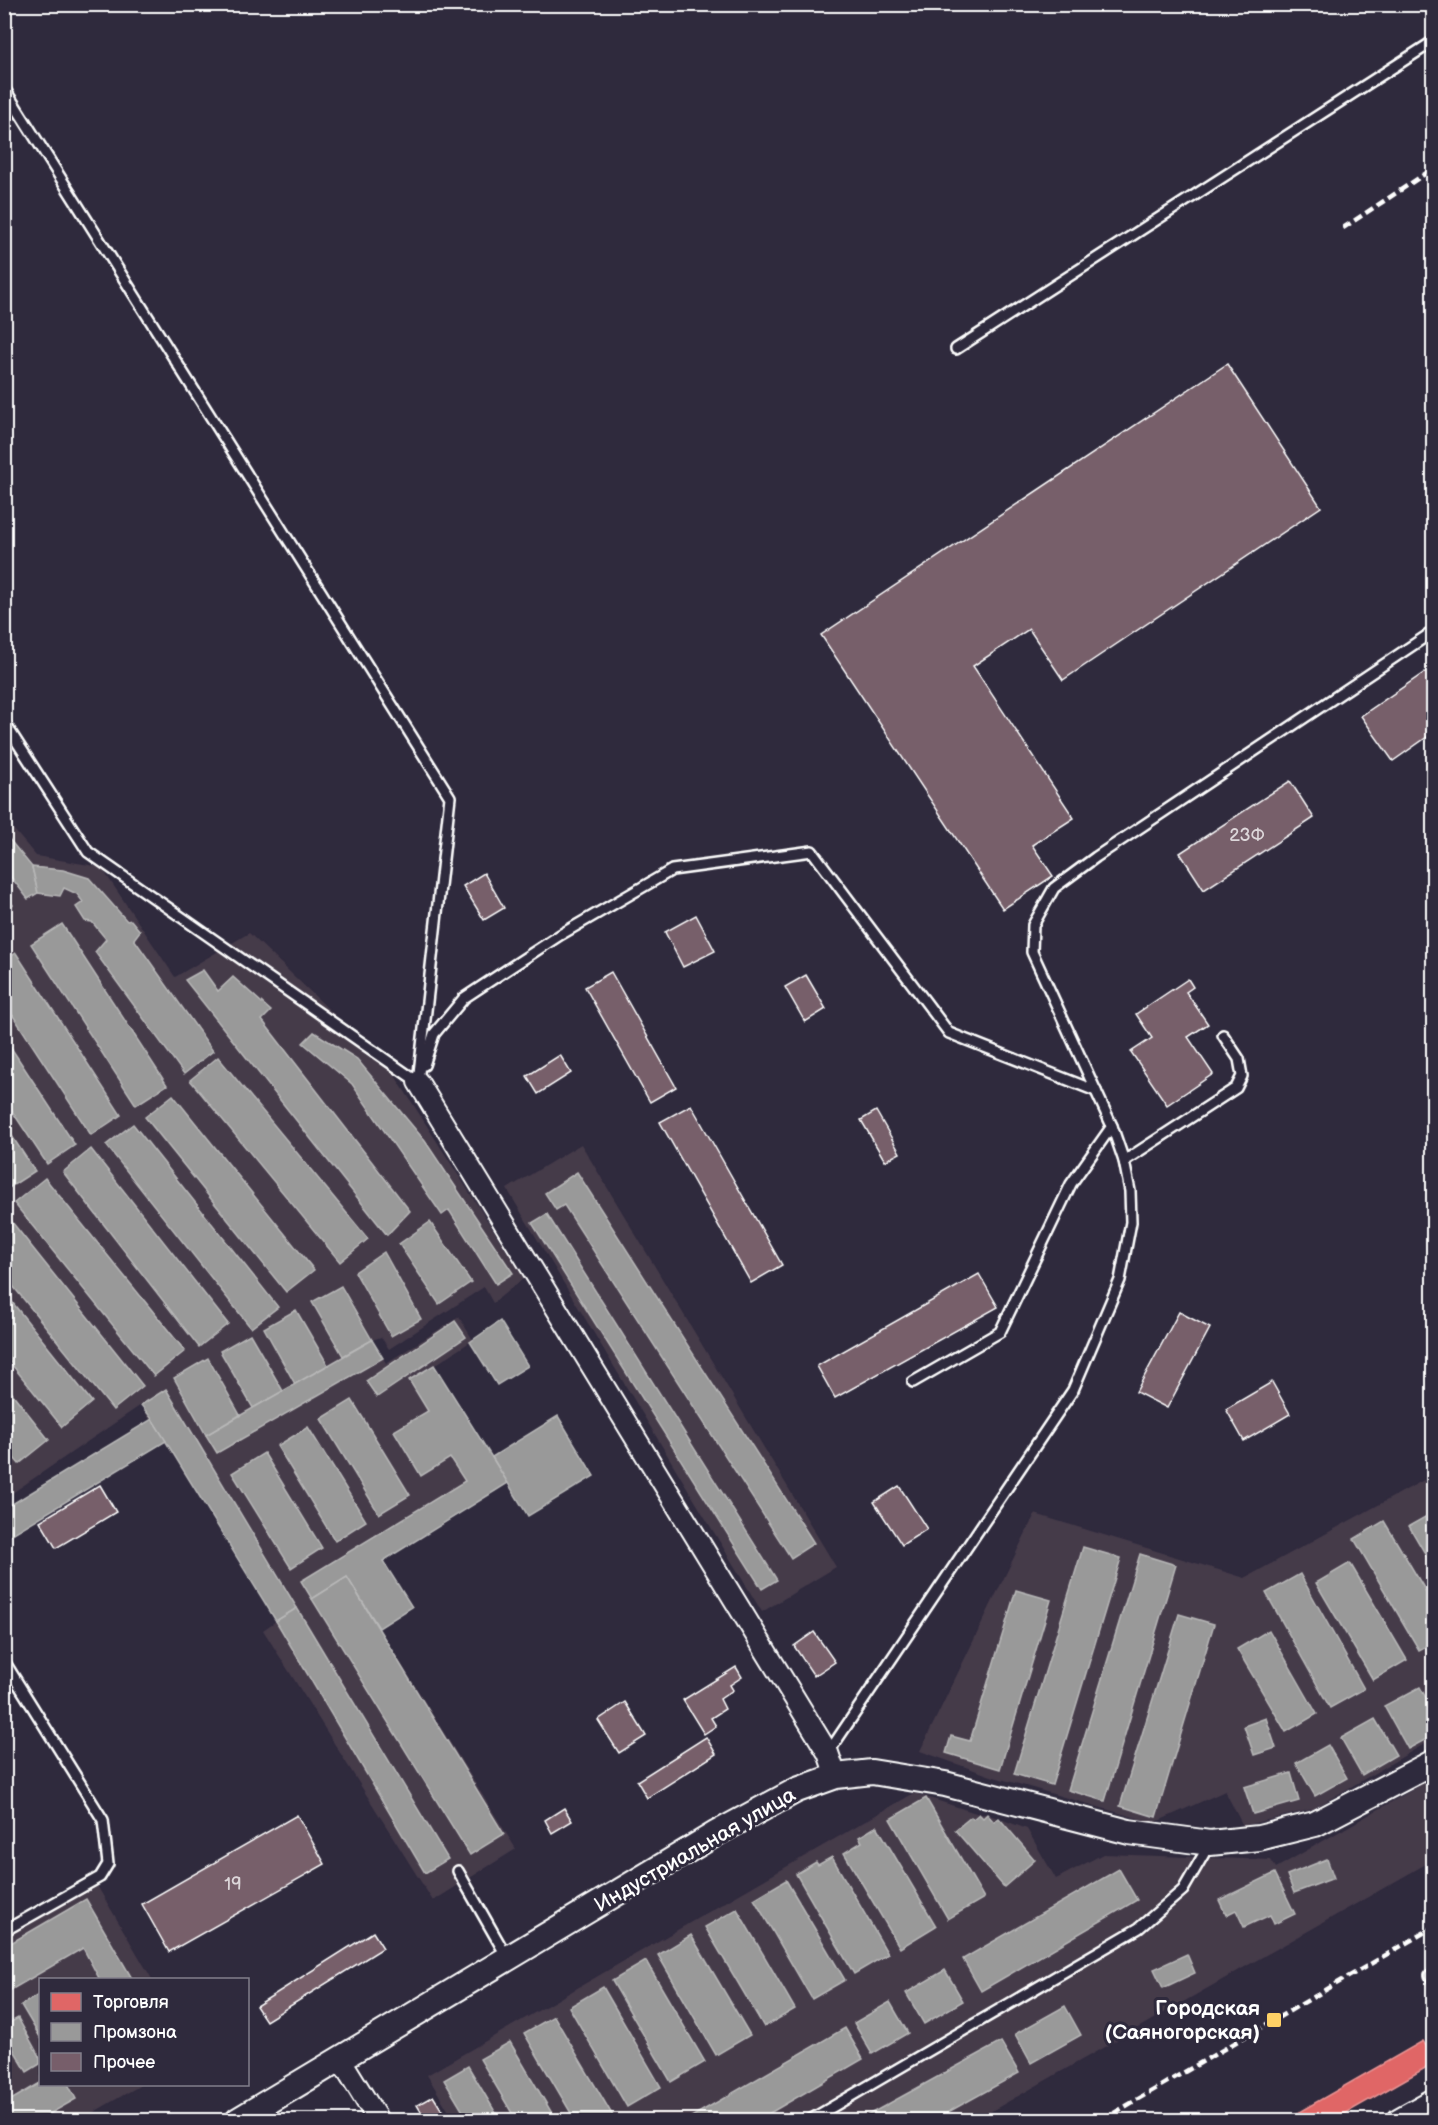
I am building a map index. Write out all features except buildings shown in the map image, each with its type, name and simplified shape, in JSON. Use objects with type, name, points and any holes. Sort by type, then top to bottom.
[{"type":"street","points":[[418,1083],[828,1753],[836,1776]]},
{"type":"street","name":"Индустриальная улица","points":[[238,2121],[717,1833],[797,1790],[836,1776],[872,1772],[945,1784],[1129,1832],[1210,1843],[1259,1838],[1315,1824],[1434,1761]]},
{"type":"street","points":[[341,2060],[378,2121]]},
{"type":"street","points":[[1400,2121],[1434,2101]]},
{"type":"lane","points":[[956,349],[1434,41]]},
{"type":"lane","points":[[4,88],[450,797],[418,1083]]},
{"type":"lane","points":[[828,1753],[1074,1390],[1120,1280],[1131,1222],[1130,1191],[1124,1161],[1112,1126],[1032,952],[1033,926],[1054,888],[1096,857],[1434,631]]},
{"type":"lane","points":[[4,722],[88,852],[418,1083]]},
{"type":"lane","points":[[418,1083],[434,1034],[464,998],[560,935],[672,870],[812,851],[949,1033],[1096,1091]]},
{"type":"lane","points":[[1124,1161],[1236,1088],[1242,1076],[1239,1059],[1223,1035]]},
{"type":"lane","points":[[913,1382],[1000,1332],[1071,1184],[1112,1126]]},
{"type":"lane","points":[[4,1660],[103,1820],[108,1864],[100,1877],[4,1931]]},
{"type":"lane","points":[[810,2121],[1139,1928],[1183,1890],[1210,1843]]},
{"type":"lane","points":[[458,1871],[508,1959]]},
{"type":"lane","points":[[1434,1973],[1430,1975],[1434,1982]]},
{"type":"shaded area","points":[[4,818],[36,856],[101,867],[175,977],[249,933],[390,1068],[524,1278],[493,1303],[484,1287],[389,1349],[381,1337],[372,1340],[386,1363],[459,1317],[473,1340],[435,1365],[508,1483],[383,1561],[412,1607],[379,1628],[516,1849],[433,1901],[263,1630],[276,1621],[165,1442],[5,1539],[5,1509],[150,1420],[141,1405],[5,1498]]},
{"type":"shaded area","points":[[581,1144],[836,1567],[762,1612],[507,1189]]},
{"type":"shaded area","points":[[1433,1475],[1433,1739],[1313,1809],[1243,1826],[1225,1791],[1154,1823],[994,1777],[920,1751],[1035,1514],[1245,1578]]},
{"type":"shaded area","points":[[1433,1778],[1433,1860],[976,2120],[454,2120],[427,2075],[914,1793],[979,1814],[987,1814],[1027,1829],[1056,1879],[1103,1854],[1271,1860],[1276,1868]]},
{"type":"shaded area","points":[[92,1877],[151,1978],[39,1978],[39,2086],[139,2086],[80,2120],[5,2120],[4,1925]]},
{"type":"railway","points":[[1343,228],[1434,168]]},
{"type":"railway","points":[[1102,2120],[1434,1927]]},
{"type":"place","name":"Городская (Саяногорская)","points":[[1274,2020]]}]
